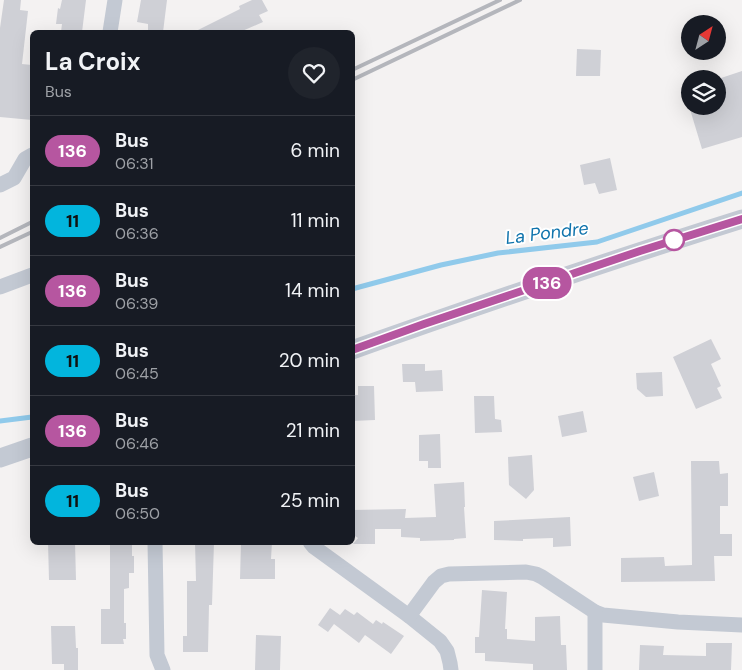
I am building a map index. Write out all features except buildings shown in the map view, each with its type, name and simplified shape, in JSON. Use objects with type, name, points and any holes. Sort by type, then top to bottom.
[{"type":"street","points":[[110,30],[115,0]]},
{"type":"street","points":[[0,184],[14,178],[25,159],[30,157]]},
{"type":"street","points":[[355,349],[640,251],[742,219]]},
{"type":"street","points":[[0,287],[30,276]]},
{"type":"street","points":[[0,458],[30,448]]},
{"type":"street","points":[[155,545],[157,655],[163,670]]},
{"type":"street","points":[[312,545],[440,640],[448,651],[451,670]]},
{"type":"street","points":[[409,616],[434,582],[442,576],[483,572],[526,572],[542,576],[595,612],[603,615],[742,625]]},
{"type":"street","points":[[595,612],[595,670]]},
{"type":"waterway","name":"La Pondre","points":[[355,288],[441,265],[498,253],[597,242],[742,193]]},
{"type":"waterway","name":"La Pondre","points":[[0,421],[30,417]]},
{"type":"railway","points":[[355,69],[500,0]]},
{"type":"railway","points":[[355,79],[520,0]]},
{"type":"railway","points":[[0,238],[30,223]]},
{"type":"railway","points":[[0,247],[30,233]]},
{"type":"bus line","name":"136","points":[[355,349],[640,251],[742,219]]}]
